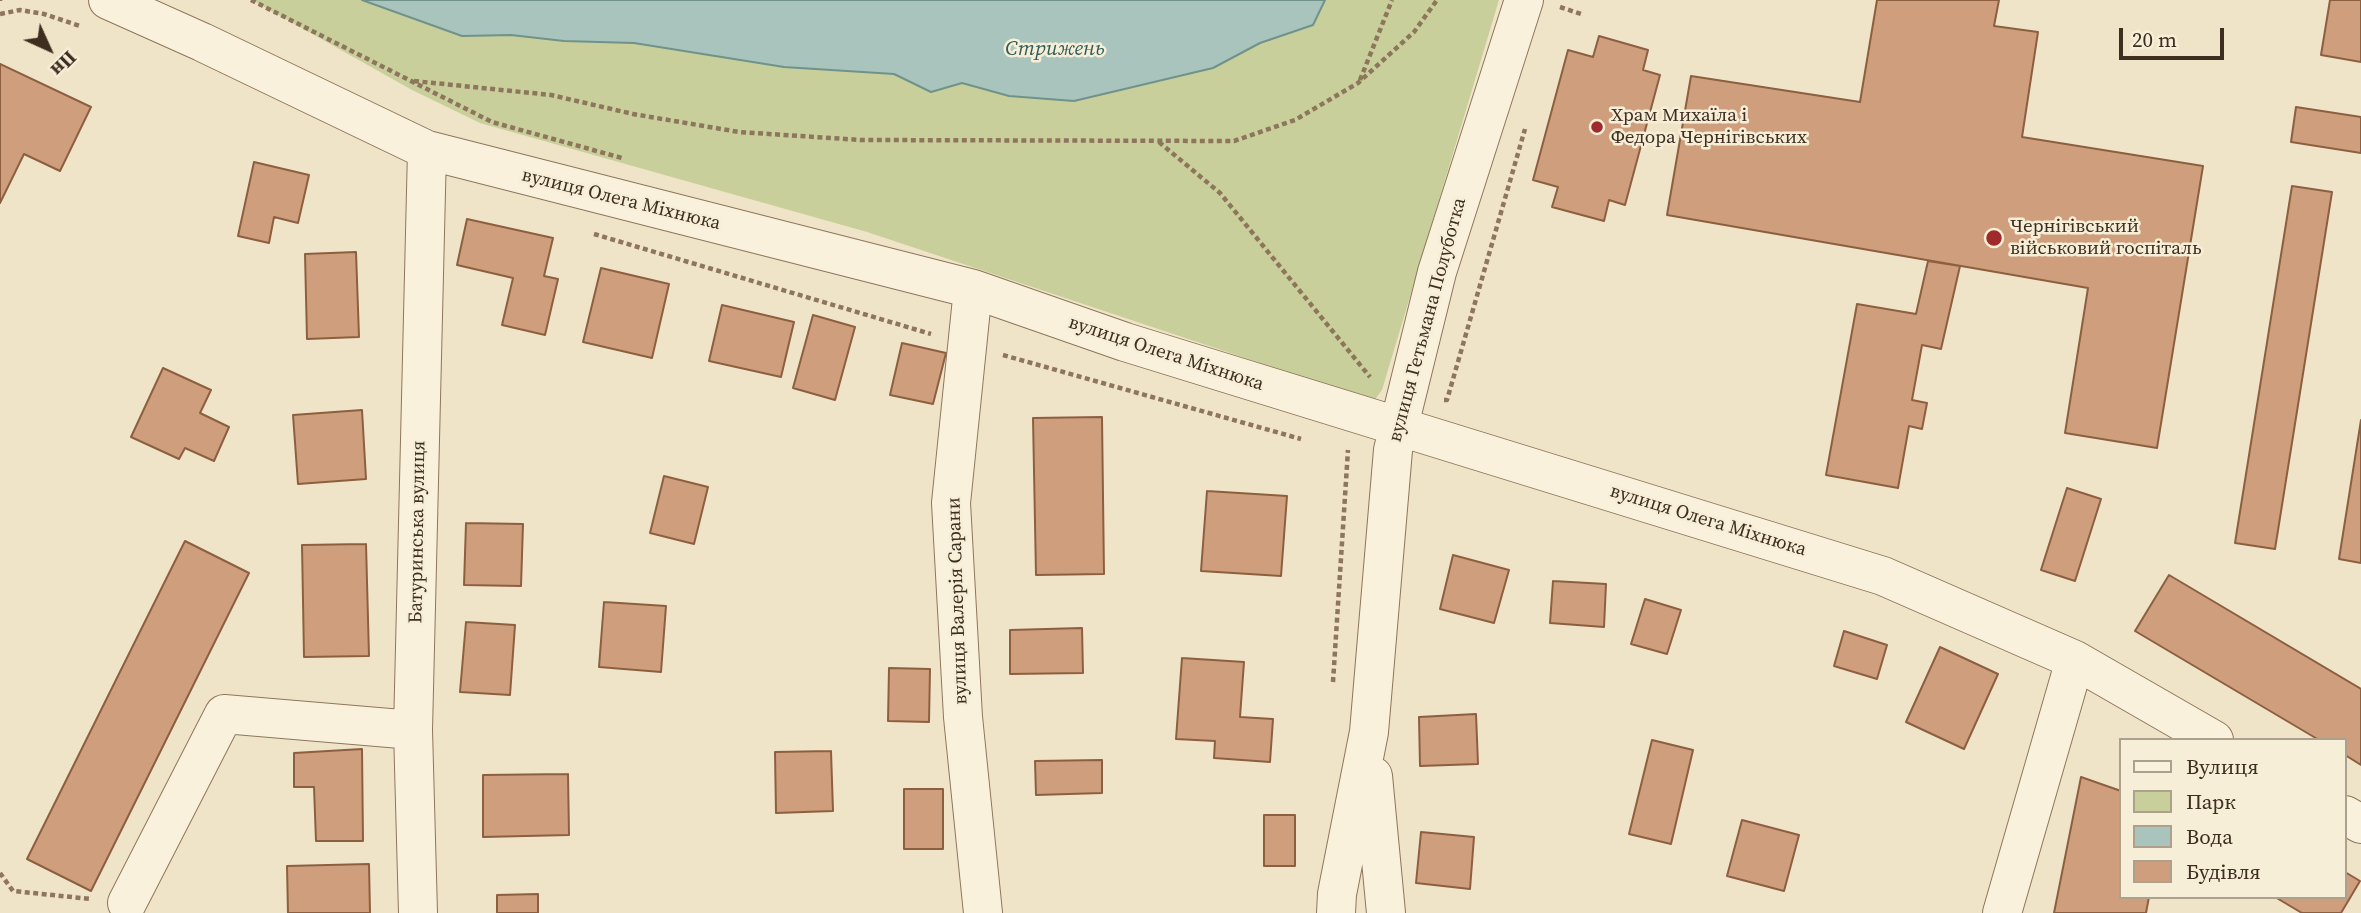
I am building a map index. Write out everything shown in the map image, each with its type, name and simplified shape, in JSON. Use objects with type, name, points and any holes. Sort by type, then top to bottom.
[{"type":"street","name":"вулиця Олега Міхнюка","points":[[107,0],[202,42],[427,150],[973,289],[1125,342],[1883,576],[2075,660],[2211,738]]},
{"type":"street","name":"вулиця Гетьмана Полуботка","points":[[1336,913],[1337,894],[1369,732],[1391,472],[1398,427],[1437,272],[1542,4]]},
{"type":"street","name":"Батуринська вулиця","points":[[418,913],[413,730],[427,150]]},
{"type":"street","name":"вулиця Валерія Сарани","points":[[973,289],[951,503],[963,717],[983,913]]},
{"type":"street","points":[[2002,913],[2075,660]]},
{"type":"street","points":[[127,903],[224,714],[413,730]]},
{"type":"street","name":"вулиця Гетьмана Полуботка","points":[[1369,732],[1386,913]]},
{"type":"path","points":[[251,0],[492,121],[623,158]]},
{"type":"path","points":[[1358,83],[1392,0]]},
{"type":"path","points":[[409,81],[551,95],[633,114],[739,132],[861,140],[1234,141],[1295,120],[1358,83],[1414,32],[1437,0]]},
{"type":"path","points":[[1542,4],[1581,14]]},
{"type":"path","points":[[1158,141],[1220,193],[1377,386]]},
{"type":"path","points":[[585,231],[968,345],[1308,440]]},
{"type":"path","points":[[1332,696],[1347,452]]},
{"type":"path","points":[[0,873],[13,891],[127,903]]},
{"type":"green space","points":[[252,0],[362,0],[462,36],[511,35],[564,41],[634,43],[784,67],[894,74],[931,92],[962,83],[1009,96],[1213,68],[1260,43],[1313,25],[1325,0],[1499,0],[1382,390],[1374,401],[867,232],[480,123],[412,90]]},
{"type":"water","name":"Стрижень","points":[[362,0],[1325,0],[1313,25],[1260,43],[1213,68],[1074,101],[1009,96],[962,83],[931,92],[894,74],[784,67],[634,43],[564,41],[511,35],[462,36]]},
{"type":"building","name":"Чернігівський військовий госпіталь","points":[[1877,0],[1999,0],[1994,26],[2038,32],[2022,137],[2203,166],[2157,448],[2065,433],[2088,288],[1667,215],[1691,76],[1860,102]]},
{"type":"building","points":[[2330,0],[2361,0],[2361,62],[2321,55]]},
{"type":"building","name":"Храм Михаїла і Федора Чернігівських","points":[[1599,36],[1648,50],[1643,70],[1660,75],[1625,205],[1609,200],[1604,221],[1552,207],[1558,187],[1533,180],[1568,50],[1593,57]]},
{"type":"building","points":[[0,64],[91,107],[60,171],[24,154],[0,203]]},
{"type":"building","points":[[2296,107],[2361,117],[2361,153],[2291,142]]},
{"type":"building","points":[[254,162],[309,175],[298,223],[274,217],[269,243],[238,236]]},
{"type":"building","points":[[2292,186],[2332,192],[2275,549],[2235,543]]},
{"type":"building","points":[[467,219],[553,238],[544,276],[558,279],[545,335],[502,325],[513,278],[457,265]]},
{"type":"building","points":[[356,252],[359,337],[307,339],[305,254]]},
{"type":"building","points":[[1928,261],[1960,266],[1941,349],[1922,345],[1912,400],[1927,403],[1922,429],[1909,426],[1898,488],[1826,475],[1857,304],[1916,314]]},
{"type":"building","points":[[601,268],[669,284],[652,358],[583,342]]},
{"type":"building","points":[[722,305],[794,322],[781,377],[709,361]]},
{"type":"building","points":[[813,315],[855,327],[835,400],[793,388]]},
{"type":"building","points":[[902,343],[946,353],[933,404],[890,395]]},
{"type":"building","points":[[163,368],[211,390],[200,413],[229,427],[214,461],[185,448],[179,459],[131,437]]},
{"type":"building","points":[[362,410],[366,479],[298,484],[293,415]]},
{"type":"building","points":[[1102,417],[1104,574],[1036,575],[1033,418]]},
{"type":"building","points":[[2361,420],[2361,563],[2339,559]]},
{"type":"building","points":[[664,476],[708,487],[694,544],[650,533]]},
{"type":"building","points":[[2067,488],[2101,499],[2075,581],[2041,570]]},
{"type":"building","points":[[1207,491],[1287,496],[1281,576],[1201,571]]},
{"type":"building","points":[[466,523],[523,524],[521,586],[464,585]]},
{"type":"building","points":[[185,541],[249,573],[91,891],[27,859]]},
{"type":"building","points":[[366,544],[369,656],[304,657],[302,545]]},
{"type":"building","points":[[1453,555],[1509,570],[1494,623],[1440,609]]},
{"type":"building","points":[[2169,575],[2361,689],[2361,765],[2347,756],[2347,738],[2316,738],[2135,631]]},
{"type":"building","points":[[1553,581],[1606,584],[1604,627],[1550,623]]},
{"type":"building","points":[[1645,599],[1681,610],[1667,654],[1631,644]]},
{"type":"building","points":[[604,602],[666,606],[661,672],[599,667]]},
{"type":"building","points":[[466,622],[515,625],[510,695],[460,692]]},
{"type":"building","points":[[1082,628],[1083,673],[1010,674],[1010,630]]},
{"type":"building","points":[[1844,631],[1887,645],[1877,679],[1834,666]]},
{"type":"building","points":[[1940,647],[1998,674],[1964,749],[1906,722]]},
{"type":"building","points":[[1182,658],[1244,662],[1240,717],[1273,719],[1270,762],[1214,758],[1215,741],[1176,739]]},
{"type":"building","points":[[889,668],[930,669],[929,722],[888,721]]},
{"type":"building","points":[[1476,714],[1478,764],[1420,766],[1419,717]]},
{"type":"building","points":[[1652,740],[1693,750],[1671,844],[1629,834]]},
{"type":"building","points":[[362,749],[363,841],[316,841],[314,787],[294,787],[294,753]]},
{"type":"building","points":[[831,751],[833,811],[776,813],[775,752]]},
{"type":"building","points":[[1102,760],[1102,793],[1036,795],[1035,761]]},
{"type":"building","points":[[568,774],[569,835],[483,837],[483,775]]},
{"type":"building","points":[[2081,777],[2120,791],[2120,899],[2149,899],[2146,913],[2054,913]]},
{"type":"building","points":[[904,789],[943,789],[943,849],[904,849]]},
{"type":"building","points":[[1264,815],[1295,815],[1295,866],[1264,866]]},
{"type":"building","points":[[1742,820],[1799,835],[1784,891],[1727,876]]},
{"type":"building","points":[[1421,832],[1474,837],[1470,889],[1416,883]]},
{"type":"building","points":[[369,864],[370,913],[288,913],[287,866]]},
{"type":"building","points":[[2347,873],[2360,881],[2341,913],[2302,913],[2278,899],[2347,899]]},
{"type":"building","points":[[538,894],[538,913],[497,913],[497,895]]},
{"type":"place","name":"Храм Михаїла і Федора Чернігівських","points":[[1597,127]]},
{"type":"place","name":"Чернігівський військовий госпіталь","points":[[1994,238]]}]
